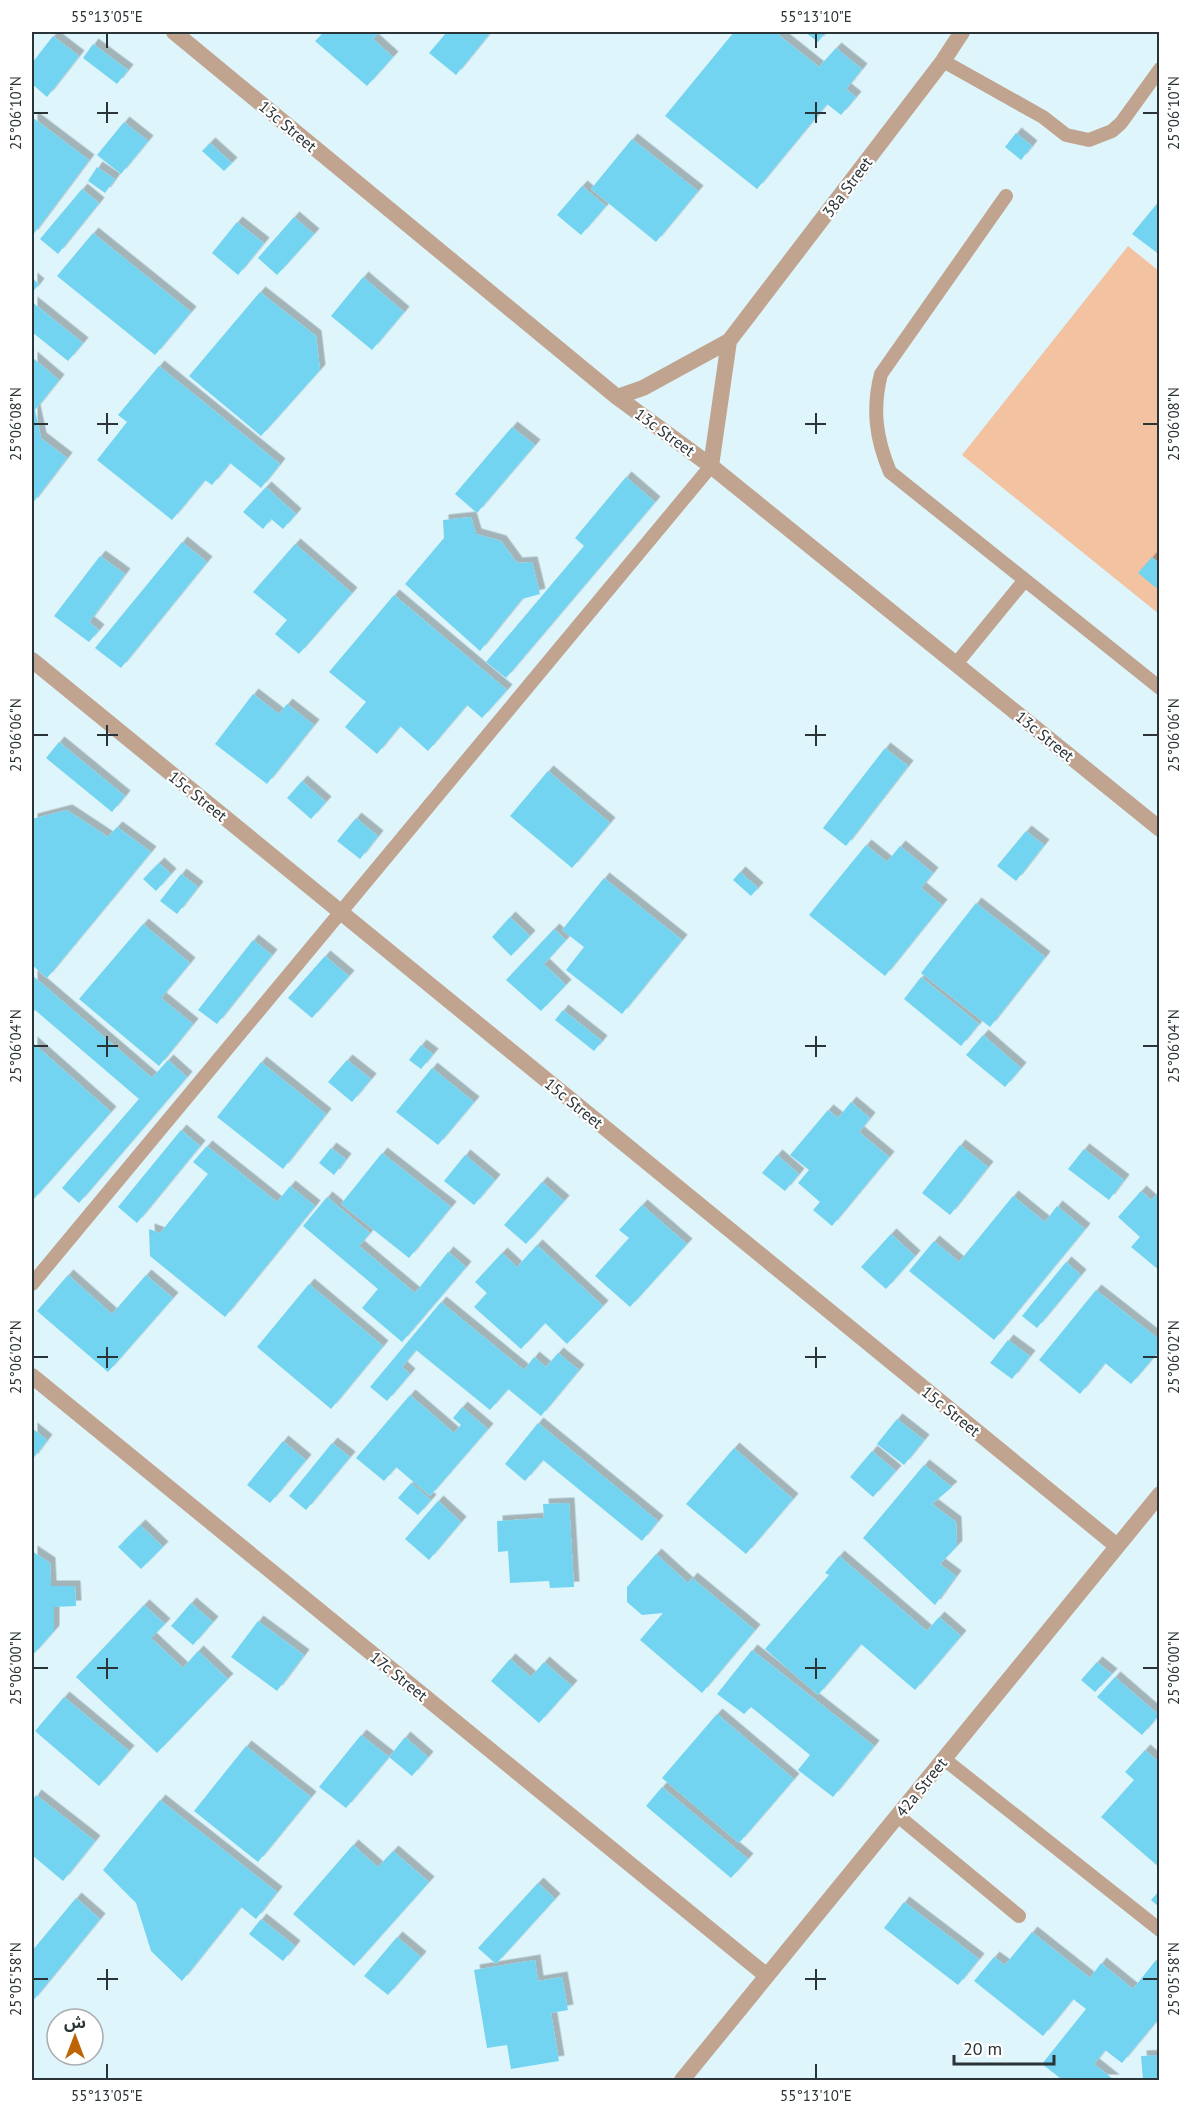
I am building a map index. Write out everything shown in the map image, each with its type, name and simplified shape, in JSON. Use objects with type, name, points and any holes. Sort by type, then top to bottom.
[{"type":"street","name":"13c Street","points":[[174,32],[617,397],[711,466],[1160,829]]},
{"type":"street","name":"38a Street","points":[[617,397],[642,388],[729,341],[943,61],[962,32]]},
{"type":"street","name":"38a Street","points":[[711,466],[729,341]]},
{"type":"street","name":"15c Street","points":[[32,660],[1117,1546]]},
{"type":"street","name":"17c Street","points":[[32,1376],[767,1976]]},
{"type":"street","name":"42a Street","points":[[682,2080],[1160,1494]]},
{"type":"lane","points":[[943,61],[1043,117],[1066,135],[1089,140],[1112,131],[1121,123],[1160,69]]},
{"type":"lane","points":[[1006,196],[891,355],[881,374],[875,409],[881,450],[890,472],[1160,688]]},
{"type":"lane","points":[[32,1284],[339,911],[711,466]]},
{"type":"lane","points":[[956,664],[1024,581]]},
{"type":"lane","points":[[944,1759],[1160,1930]]},
{"type":"lane","points":[[898,1816],[1019,1916]]},
{"type":"shaded area","points":[[1128,246],[1159,271],[1159,614],[962,455]]},
{"type":"building","points":[[324,32],[380,32],[373,39],[393,57],[367,86],[315,41]]},
{"type":"building","points":[[447,32],[491,32],[456,75],[429,53]]},
{"type":"building","points":[[734,32],[775,32],[819,67],[836,48],[862,69],[846,89],[856,97],[841,115],[827,104],[757,189],[665,116]]},
{"type":"building","points":[[805,32],[826,32],[818,42]]},
{"type":"building","points":[[53,36],[79,56],[47,97],[32,84],[32,63]]},
{"type":"building","points":[[93,44],[128,70],[117,84],[83,58]]},
{"type":"building","points":[[32,117],[89,160],[32,236]]},
{"type":"building","points":[[124,122],[148,141],[121,174],[97,155]]},
{"type":"building","points":[[1016,133],[1032,146],[1021,160],[1005,147]]},
{"type":"building","points":[[632,139],[698,191],[656,242],[591,189]]},
{"type":"building","points":[[210,143],[232,163],[224,171],[202,151]]},
{"type":"building","points":[[97,167],[115,179],[105,193],[88,181]]},
{"type":"building","points":[[582,186],[606,206],[581,235],[557,215]]},
{"type":"building","points":[[82,189],[99,203],[58,254],[40,239]]},
{"type":"building","points":[[1160,200],[1160,255],[1132,234]]},
{"type":"building","points":[[294,217],[314,234],[277,275],[258,258]]},
{"type":"building","points":[[237,222],[264,243],[238,275],[212,253]]},
{"type":"building","points":[[93,233],[191,312],[155,355],[57,276]]},
{"type":"building","points":[[363,277],[404,312],[372,350],[331,316]]},
{"type":"building","points":[[32,278],[39,284],[32,293]]},
{"type":"building","points":[[260,292],[316,336],[320,370],[261,436],[189,376]]},
{"type":"building","points":[[32,302],[83,343],[68,361],[32,332]]},
{"type":"building","points":[[32,357],[59,380],[35,410],[41,438],[67,458],[32,504]]},
{"type":"building","points":[[159,366],[280,464],[261,488],[230,463],[212,485],[205,480],[172,520],[97,460],[127,422],[118,415]]},
{"type":"building","points":[[512,427],[535,445],[477,513],[455,494]]},
{"type":"building","points":[[626,477],[655,502],[506,678],[486,662],[584,546],[575,538]]},
{"type":"building","points":[[266,487],[296,514],[283,529],[271,519],[263,529],[243,512]]},
{"type":"building","points":[[471,517],[476,534],[501,541],[517,563],[532,562],[540,594],[522,599],[480,651],[405,584],[444,538],[443,520]]},
{"type":"building","points":[[182,542],[207,562],[121,668],[95,648]]},
{"type":"building","points":[[295,544],[352,593],[299,654],[275,634],[287,620],[253,592]]},
{"type":"building","points":[[100,556],[125,574],[89,622],[99,630],[89,642],[54,616]]},
{"type":"building","points":[[1152,557],[1160,564],[1160,591],[1138,573]]},
{"type":"building","points":[[394,595],[507,690],[482,718],[467,705],[428,751],[400,726],[377,754],[345,727],[366,702],[329,672]]},
{"type":"building","points":[[253,694],[279,714],[287,704],[314,725],[267,784],[215,744]]},
{"type":"building","points":[[59,742],[125,796],[112,812],[46,758]]},
{"type":"building","points":[[885,748],[908,766],[846,846],[823,828]]},
{"type":"building","points":[[548,771],[610,823],[572,868],[510,816]]},
{"type":"building","points":[[302,781],[326,802],[311,819],[287,798]]},
{"type":"building","points":[[67,810],[108,837],[117,827],[151,852],[47,978],[32,965],[32,819]]},
{"type":"building","points":[[356,818],[378,836],[360,859],[337,841]]},
{"type":"building","points":[[1026,831],[1044,845],[1016,881],[997,866]]},
{"type":"building","points":[[866,845],[887,862],[900,846],[933,873],[921,888],[942,905],[885,976],[809,915]]},
{"type":"building","points":[[159,863],[171,874],[156,891],[143,879]]},
{"type":"building","points":[[740,872],[758,888],[751,896],[733,880]]},
{"type":"building","points":[[181,874],[198,887],[177,914],[160,901]]},
{"type":"building","points":[[604,878],[682,940],[622,1014],[566,970],[584,947],[562,930]]},
{"type":"building","points":[[976,903],[1045,957],[990,1027],[921,973]]},
{"type":"building","points":[[510,917],[530,936],[511,956],[492,937]]},
{"type":"building","points":[[143,924],[190,963],[161,998],[193,1024],[159,1066],[79,999]]},
{"type":"building","points":[[554,929],[566,940],[544,964],[566,985],[541,1011],[506,980]]},
{"type":"building","points":[[253,940],[272,955],[217,1024],[198,1010]]},
{"type":"building","points":[[325,956],[349,976],[312,1018],[288,998]]},
{"type":"building","points":[[32,975],[152,1078],[168,1060],[187,1077],[79,1203],[62,1188],[139,1099],[35,1010],[32,1014]]},
{"type":"building","points":[[921,977],[979,1024],[961,1046],[904,999]]},
{"type":"building","points":[[563,1010],[602,1041],[594,1051],[555,1020]]},
{"type":"building","points":[[983,1035],[1021,1068],[1005,1087],[966,1055]]},
{"type":"building","points":[[32,1042],[111,1112],[33,1200],[32,1199]]},
{"type":"building","points":[[421,1045],[433,1054],[421,1069],[409,1060]]},
{"type":"building","points":[[347,1060],[371,1079],[352,1102],[328,1082]]},
{"type":"building","points":[[261,1062],[326,1114],[283,1169],[217,1117]]},
{"type":"building","points":[[432,1068],[474,1102],[438,1145],[396,1112]]},
{"type":"building","points":[[851,1102],[870,1118],[859,1132],[889,1157],[832,1226],[813,1210],[820,1202],[798,1183],[809,1170],[790,1155],[828,1110],[838,1118]]},
{"type":"building","points":[[181,1130],[200,1146],[137,1223],[118,1207]]},
{"type":"building","points":[[960,1145],[988,1167],[950,1215],[922,1193]]},
{"type":"building","points":[[207,1146],[277,1202],[290,1186],[315,1206],[225,1317],[150,1256],[149,1229],[160,1233],[208,1174],[193,1162]]},
{"type":"building","points":[[331,1148],[346,1159],[334,1175],[319,1163]]},
{"type":"building","points":[[1084,1149],[1124,1180],[1109,1200],[1068,1169]]},
{"type":"building","points":[[382,1153],[451,1207],[409,1258],[341,1204]]},
{"type":"building","points":[[465,1155],[495,1180],[474,1205],[444,1181]]},
{"type":"building","points":[[777,1155],[799,1174],[785,1191],[762,1173]]},
{"type":"building","points":[[542,1182],[564,1201],[526,1244],[504,1225]]},
{"type":"building","points":[[1141,1191],[1151,1200],[1160,1191],[1160,1271],[1131,1247],[1140,1237],[1118,1217]]},
{"type":"building","points":[[1013,1196],[1045,1222],[1057,1206],[1085,1229],[994,1340],[909,1271],[934,1241],[959,1262]]},
{"type":"building","points":[[327,1197],[370,1233],[359,1246],[415,1293],[448,1252],[466,1267],[402,1342],[362,1308],[378,1289],[303,1226]]},
{"type":"building","points":[[642,1205],[687,1244],[630,1307],[595,1276],[629,1238],[619,1230]]},
{"type":"building","points":[[891,1234],[915,1256],[886,1289],[861,1267]]},
{"type":"building","points":[[537,1245],[603,1306],[567,1344],[545,1323],[521,1349],[474,1307],[487,1293],[475,1282],[502,1253],[517,1267]]},
{"type":"building","points":[[1066,1262],[1081,1275],[1037,1328],[1022,1316]]},
{"type":"building","points":[[68,1275],[112,1314],[146,1275],[173,1298],[108,1372],[37,1311]]},
{"type":"building","points":[[309,1284],[383,1346],[331,1409],[257,1347]]},
{"type":"building","points":[[1096,1290],[1160,1340],[1160,1350],[1131,1384],[1105,1363],[1080,1394],[1039,1360]]},
{"type":"building","points":[[441,1302],[524,1370],[534,1357],[546,1367],[558,1353],[579,1370],[541,1416],[508,1389],[490,1410],[416,1350],[402,1367],[410,1374],[387,1401],[370,1387]]},
{"type":"building","points":[[1008,1340],[1030,1356],[1012,1379],[990,1363]]},
{"type":"building","points":[[410,1395],[454,1433],[461,1425],[453,1418],[462,1407],[488,1429],[430,1496],[396,1467],[384,1481],[356,1458]]},
{"type":"building","points":[[897,1419],[924,1440],[904,1465],[877,1444]]},
{"type":"building","points":[[538,1423],[658,1521],[642,1541],[543,1460],[525,1481],[505,1464]]},
{"type":"building","points":[[32,1428],[47,1440],[32,1460]]},
{"type":"building","points":[[283,1441],[306,1460],[270,1503],[247,1485]]},
{"type":"building","points":[[332,1443],[350,1457],[306,1510],[289,1496]]},
{"type":"building","points":[[734,1448],[793,1499],[746,1554],[686,1504]]},
{"type":"building","points":[[872,1451],[896,1471],[873,1497],[850,1477]]},
{"type":"building","points":[[924,1465],[952,1487],[932,1504],[956,1522],[957,1546],[940,1564],[956,1576],[935,1605],[863,1538]]},
{"type":"building","points":[[411,1483],[431,1500],[418,1515],[398,1498]]},
{"type":"building","points":[[438,1501],[461,1522],[429,1560],[405,1539]]},
{"type":"building","points":[[569,1503],[574,1587],[550,1588],[549,1581],[510,1583],[508,1551],[498,1552],[497,1521],[544,1518],[543,1504]]},
{"type":"building","points":[[140,1525],[163,1547],[141,1569],[118,1547]]},
{"type":"building","points":[[32,1551],[50,1563],[51,1586],[75,1586],[76,1606],[54,1607],[54,1631],[32,1656]]},
{"type":"building","points":[[656,1554],[688,1583],[692,1578],[755,1630],[702,1693],[640,1640],[663,1613],[642,1615],[627,1602],[627,1587]]},
{"type":"building","points":[[839,1556],[927,1631],[939,1617],[961,1636],[915,1690],[861,1644],[818,1695],[765,1649],[829,1575],[825,1573]]},
{"type":"building","points":[[191,1603],[213,1622],[193,1645],[171,1626]]},
{"type":"building","points":[[144,1605],[165,1624],[151,1638],[183,1668],[198,1651],[228,1679],[157,1753],[76,1677]]},
{"type":"building","points":[[258,1621],[304,1655],[277,1691],[231,1657]]},
{"type":"building","points":[[752,1650],[874,1746],[833,1797],[798,1770],[810,1755],[751,1707],[744,1714],[717,1694]]},
{"type":"building","points":[[510,1659],[531,1677],[544,1662],[572,1686],[539,1723],[491,1681]]},
{"type":"building","points":[[1097,1662],[1112,1674],[1095,1692],[1081,1680]]},
{"type":"building","points":[[1115,1677],[1159,1715],[1142,1735],[1097,1697]]},
{"type":"building","points":[[64,1697],[129,1751],[99,1786],[35,1731]]},
{"type":"building","points":[[717,1714],[794,1779],[739,1843],[662,1778]]},
{"type":"building","points":[[361,1735],[389,1757],[346,1808],[319,1787]]},
{"type":"building","points":[[405,1737],[428,1757],[412,1776],[389,1757]]},
{"type":"building","points":[[246,1746],[311,1797],[258,1862],[194,1811]]},
{"type":"building","points":[[1145,1750],[1160,1763],[1160,1868],[1101,1817],[1134,1780],[1125,1772]]},
{"type":"building","points":[[662,1787],[748,1859],[731,1878],[646,1806]]},
{"type":"building","points":[[36,1795],[95,1841],[63,1881],[32,1855],[32,1801]]},
{"type":"building","points":[[160,1800],[277,1892],[256,1919],[241,1907],[182,1981],[151,1951],[136,1903],[103,1870]]},
{"type":"building","points":[[353,1845],[378,1867],[393,1851],[429,1882],[354,1966],[293,1914]]},
{"type":"building","points":[[538,1883],[555,1899],[496,1964],[478,1948]]},
{"type":"building","points":[[1160,1890],[1160,1908],[1151,1900]]},
{"type":"building","points":[[76,1898],[100,1919],[32,2002],[32,1951]]},
{"type":"building","points":[[904,1902],[979,1959],[958,1985],[884,1928]]},
{"type":"building","points":[[261,1919],[295,1946],[283,1961],[249,1934]]},
{"type":"building","points":[[1032,1932],[1090,1978],[1101,1963],[1133,1989],[1156,1960],[1160,1962],[1160,2017],[1122,2063],[1105,2050],[1094,2064],[1114,2080],[1058,2080],[1060,2078],[1042,2064],[1086,2009],[1073,1999],[1043,2036],[974,1981],[994,1957],[1005,1965]]},
{"type":"building","points":[[397,1937],[421,1957],[388,1995],[364,1976]]},
{"type":"building","points":[[535,1960],[538,1981],[562,1977],[568,2010],[551,2013],[559,2061],[511,2069],[507,2045],[487,2048],[474,1970]]},
{"type":"building","points":[[1160,2055],[1160,2080],[1143,2080],[1141,2056]]}]
